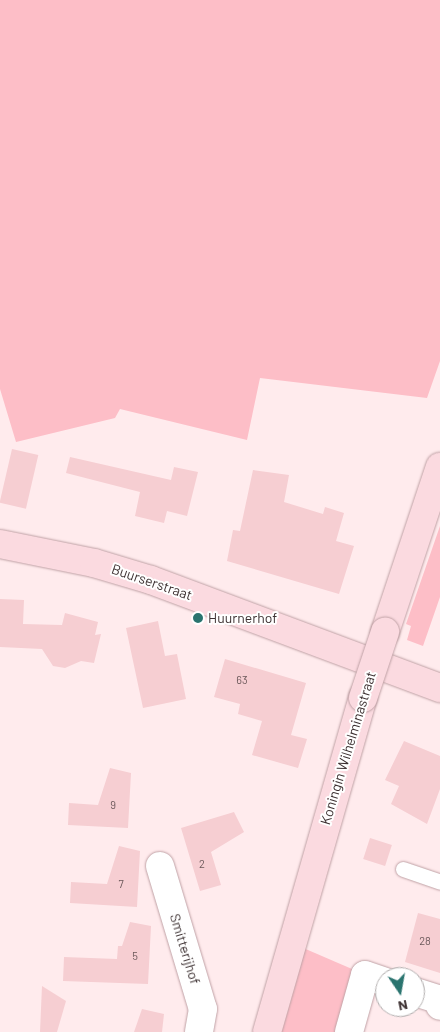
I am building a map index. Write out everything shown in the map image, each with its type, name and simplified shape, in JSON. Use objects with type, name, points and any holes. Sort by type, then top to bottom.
[{"type":"main road","name":"Koningin Wilhelminastraat","points":[[267,1032],[363,698],[440,467]]},
{"type":"main road","name":"Buurserstraat","points":[[0,544],[76,559],[151,580],[440,688]]},
{"type":"street","name":"Smitterijhof","points":[[160,866],[203,1010],[200,1032]]},
{"type":"street","points":[[348,1032],[365,975],[375,978]]},
{"type":"street","points":[[425,995],[438,1000],[440,1006]]},
{"type":"lane","points":[[402,870],[440,882]]},
{"type":"shaded area","points":[[0,0],[440,0],[440,361],[427,398],[260,378],[247,440],[120,409],[115,418],[16,442],[0,389]]},
{"type":"shaded area","points":[[440,526],[440,597],[423,646],[407,640],[411,626],[406,624]]},
{"type":"shaded area","points":[[301,947],[352,969],[335,1032],[279,1032]]},
{"type":"building","points":[[12,449],[38,455],[26,509],[0,503]]},
{"type":"building","points":[[70,457],[171,480],[174,467],[198,472],[187,516],[167,511],[164,523],[135,516],[140,492],[66,473]]},
{"type":"building","points":[[253,470],[289,475],[284,502],[323,514],[325,507],[344,513],[336,541],[354,546],[339,594],[227,561],[233,530],[240,531]]},
{"type":"building","points":[[0,599],[24,600],[23,624],[62,625],[65,613],[98,622],[95,635],[101,634],[94,663],[81,661],[65,668],[53,666],[42,649],[0,647]]},
{"type":"building","points":[[158,621],[165,656],[177,654],[186,699],[143,708],[126,628]]},
{"type":"building","points":[[225,659],[306,683],[291,735],[307,739],[298,768],[252,755],[262,721],[238,714],[240,704],[214,697]]},
{"type":"building","points":[[404,741],[440,756],[440,789],[427,824],[391,804],[399,786],[385,780]]},
{"type":"building","points":[[110,768],[131,773],[128,828],[68,825],[69,803],[98,805]]},
{"type":"building","points":[[234,812],[244,832],[211,852],[221,885],[200,891],[181,828]]},
{"type":"building","points":[[370,838],[392,845],[385,866],[363,859]]},
{"type":"building","points":[[119,846],[140,851],[137,907],[70,903],[71,882],[107,884]]},
{"type":"building","points":[[418,913],[440,919],[440,973],[405,962]]},
{"type":"building","points":[[130,922],[151,926],[148,984],[63,981],[64,957],[117,959],[118,946],[122,946]]},
{"type":"building","points":[[42,986],[66,1001],[57,1032],[40,1032]]},
{"type":"building","points":[[142,1009],[164,1014],[162,1032],[134,1032]]},
{"type":"place","name":"Huurnerhof","points":[[198,618]]}]
